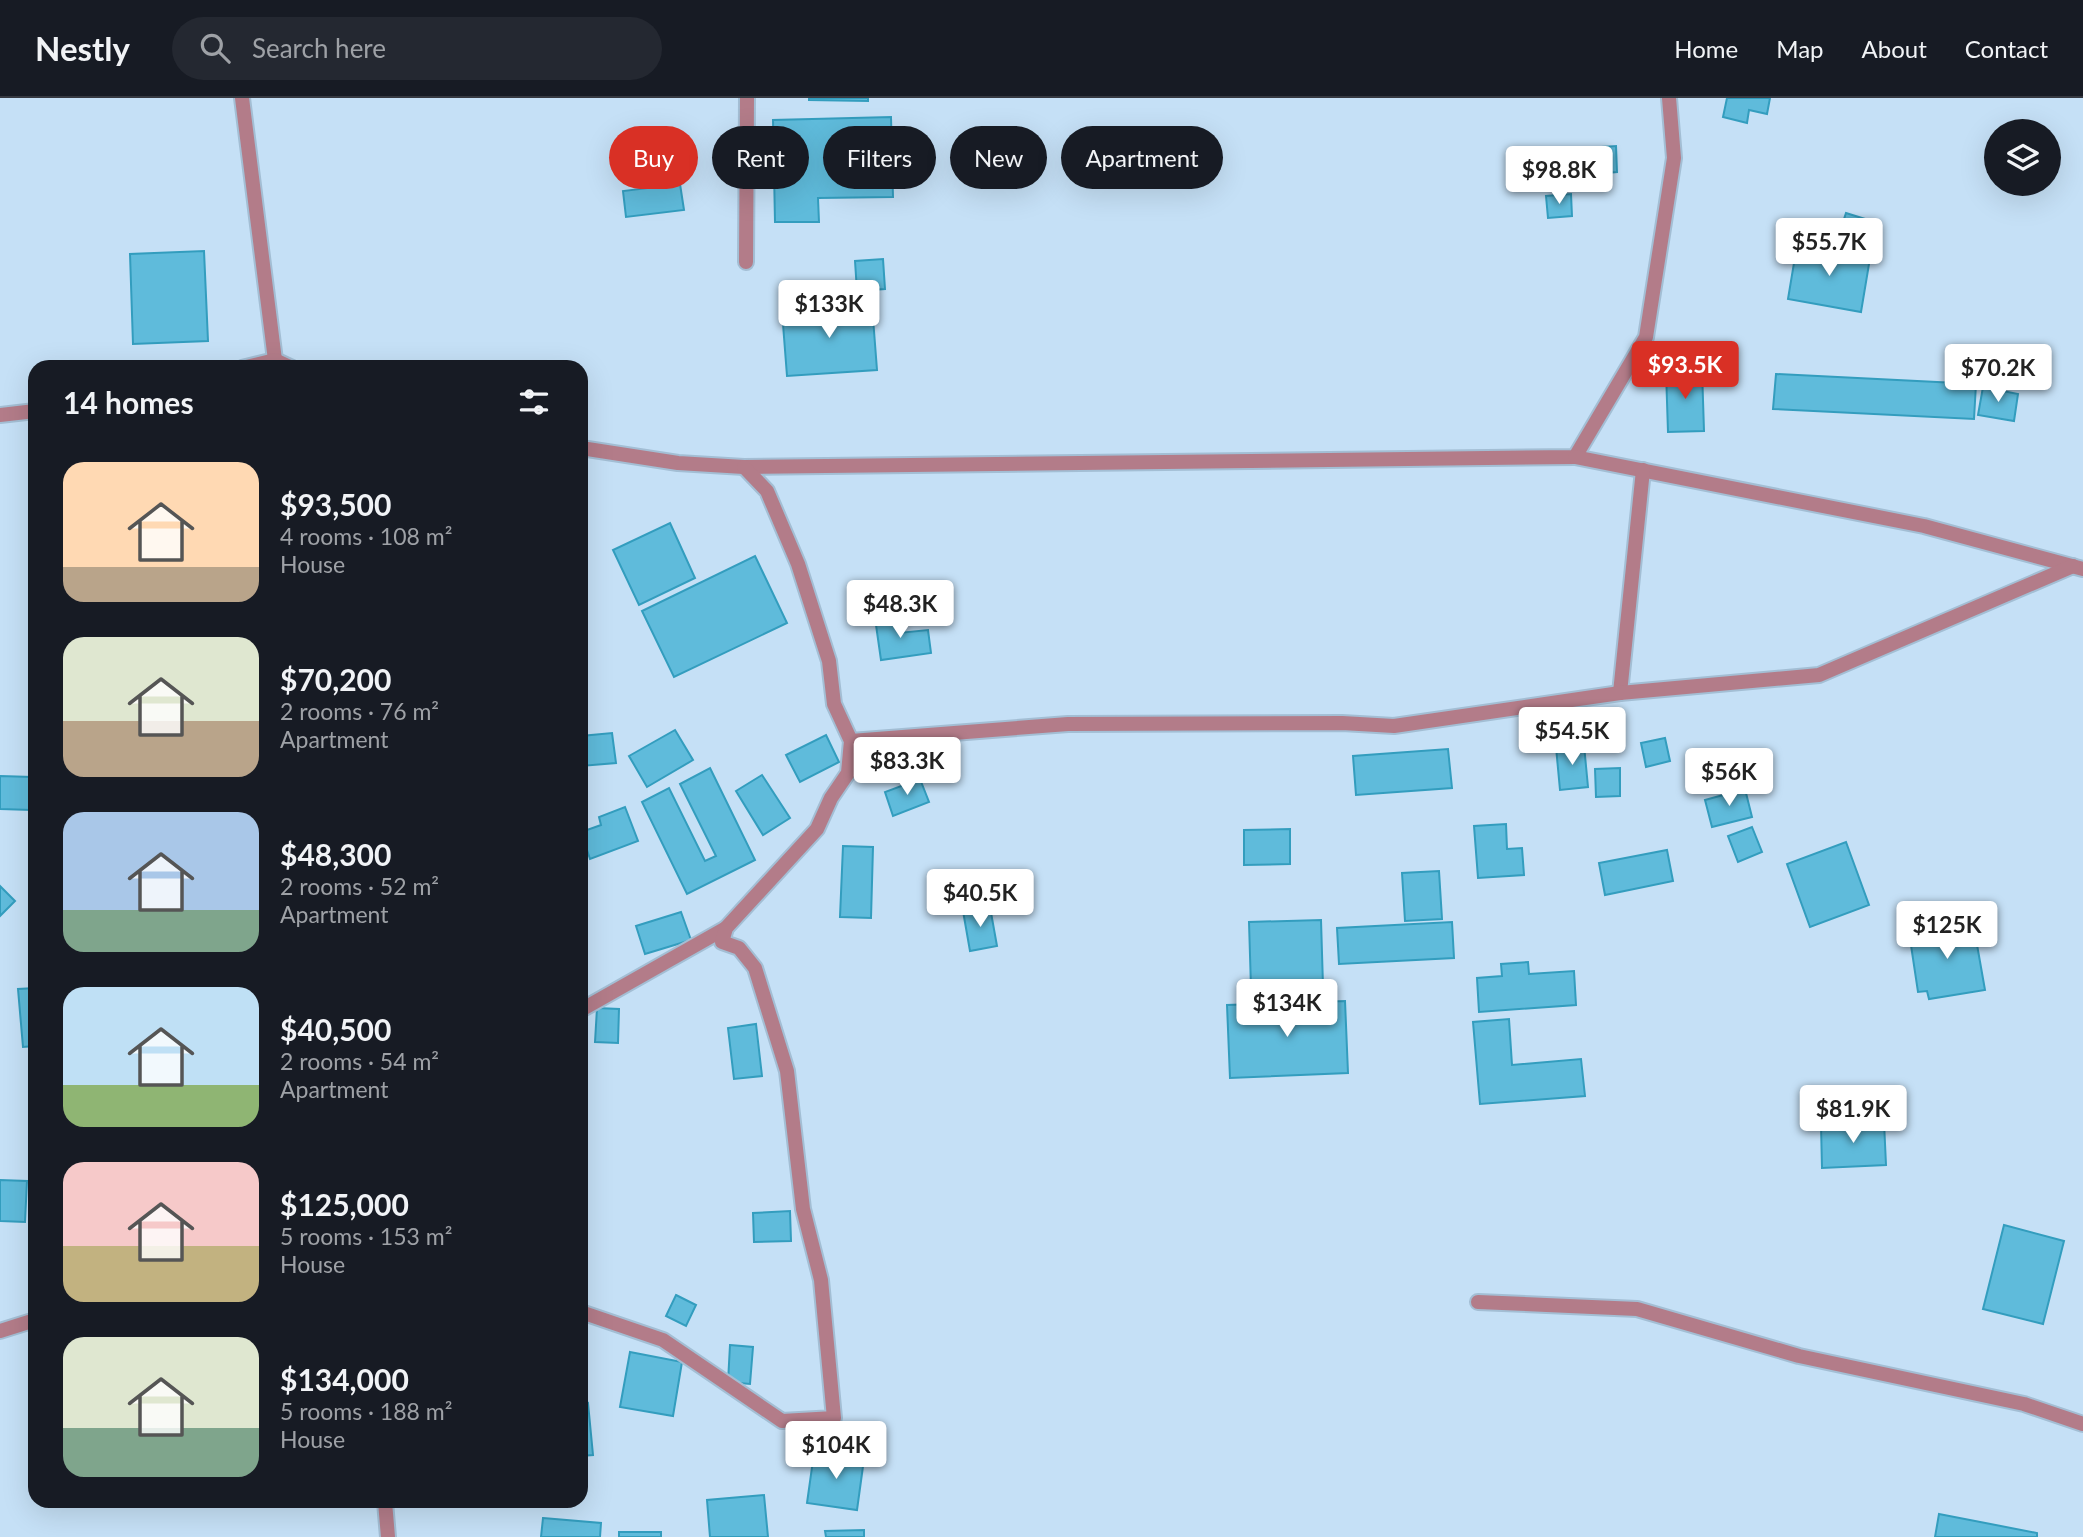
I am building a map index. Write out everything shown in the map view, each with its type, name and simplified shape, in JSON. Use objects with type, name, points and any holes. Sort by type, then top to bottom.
[{"type":"street","points":[[242,98],[275,359],[271,360]]},
{"type":"street","points":[[746,262],[747,98]]},
{"type":"street","points":[[1575,457],[1646,337],[1674,158],[1669,98]]},
{"type":"street","points":[[0,415],[28,412]]},
{"type":"street","points":[[588,449],[678,463],[744,467],[1575,457],[1924,526],[2078,568]]},
{"type":"street","points":[[588,1006],[726,928],[817,829],[831,798],[848,773],[851,741],[834,705],[829,661],[799,564],[767,491],[744,467]]},
{"type":"street","points":[[1620,693],[1643,470]]},
{"type":"street","points":[[851,741],[1068,724],[1342,723],[1394,726],[1620,693],[1819,675],[2078,568]]},
{"type":"street","points":[[588,1314],[663,1340],[782,1421],[834,1418],[821,1280],[803,1209],[787,1071],[755,968],[739,948],[722,942],[726,928]]},
{"type":"street","points":[[1478,1302],[1637,1309],[1799,1356],[2024,1404],[2083,1424]]},
{"type":"street","points":[[0,1331],[28,1322]]},
{"type":"street","points":[[386,1508],[388,1537]]},
{"type":"building","points":[[868,98],[868,101],[809,100]]},
{"type":"building","points":[[1727,98],[1770,98],[1767,114],[1749,110],[1747,123],[1723,117]]},
{"type":"building","points":[[891,117],[891,126],[823,126],[823,189],[893,189],[893,197],[818,198],[819,222],[775,222],[774,189],[809,189],[809,126],[773,126],[773,120]]},
{"type":"building","points":[[1616,146],[1617,172],[1557,177],[1555,150]]},
{"type":"building","points":[[681,189],[684,210],[626,217],[623,191]]},
{"type":"building","points":[[1571,194],[1572,216],[1548,218],[1546,196]]},
{"type":"building","points":[[1846,213],[1865,219],[1857,243],[1838,237]]},
{"type":"building","points":[[1797,245],[1870,258],[1861,312],[1788,299]]},
{"type":"building","points":[[204,251],[208,341],[133,344],[130,254]]},
{"type":"building","points":[[883,259],[885,289],[857,291],[855,261]]},
{"type":"building","points":[[872,305],[877,370],[787,376],[782,311]]},
{"type":"building","points":[[1702,369],[1704,431],[1668,432],[1666,371]]},
{"type":"building","points":[[1776,374],[1976,384],[1974,419],[1773,409]]},
{"type":"building","points":[[1983,387],[2018,394],[2014,421],[1978,415]]},
{"type":"building","points":[[670,523],[695,578],[639,605],[613,550]]},
{"type":"building","points":[[755,556],[787,623],[674,677],[642,611]]},
{"type":"building","points":[[897,615],[899,633],[928,630],[931,653],[881,660],[875,618]]},
{"type":"building","points":[[675,730],[693,760],[647,787],[629,756]]},
{"type":"building","points":[[612,733],[616,763],[588,765],[588,735]]},
{"type":"building","points":[[826,735],[839,762],[800,782],[786,755]]},
{"type":"building","points":[[1665,738],[1670,761],[1646,767],[1641,743]]},
{"type":"building","points":[[1584,745],[1588,787],[1560,790],[1556,747]]},
{"type":"building","points":[[1448,749],[1452,788],[1356,795],[1353,756]]},
{"type":"building","points":[[710,768],[755,860],[687,894],[642,802],[669,788],[705,861],[716,856],[680,784]]},
{"type":"building","points":[[1620,768],[1620,796],[1596,797],[1595,769]]},
{"type":"building","points":[[762,775],[790,818],[763,835],[736,791]]},
{"type":"building","points":[[0,776],[28,777],[28,810],[0,809]]},
{"type":"building","points":[[920,779],[929,802],[893,816],[885,792]]},
{"type":"building","points":[[1745,789],[1752,817],[1712,827],[1705,800]]},
{"type":"building","points":[[625,807],[638,841],[590,859],[588,830],[601,825],[599,817]]},
{"type":"building","points":[[1506,824],[1507,849],[1522,848],[1524,875],[1478,878],[1474,826]]},
{"type":"building","points":[[1752,827],[1762,852],[1738,862],[1728,836]]},
{"type":"building","points":[[1290,829],[1290,864],[1244,865],[1244,830]]},
{"type":"building","points":[[1846,842],[1869,905],[1810,927],[1787,864]]},
{"type":"building","points":[[843,846],[873,847],[871,918],[840,917]]},
{"type":"building","points":[[1667,850],[1673,881],[1605,895],[1599,863]]},
{"type":"building","points":[[1439,871],[1442,919],[1405,921],[1402,873]]},
{"type":"building","points":[[0,886],[15,901],[0,916]]},
{"type":"building","points":[[990,907],[997,946],[970,951],[963,911]]},
{"type":"building","points":[[681,912],[691,940],[645,954],[636,926]]},
{"type":"building","points":[[1321,920],[1323,986],[1251,988],[1249,922]]},
{"type":"building","points":[[1452,922],[1454,958],[1339,964],[1337,928]]},
{"type":"building","points":[[1973,922],[1985,990],[1929,999],[1927,991],[1918,992],[1909,932]]},
{"type":"building","points":[[1528,962],[1529,974],[1574,971],[1576,1005],[1479,1012],[1477,978],[1502,976],[1501,964]]},
{"type":"building","points":[[28,988],[28,1047],[23,1047],[18,989]]},
{"type":"building","points":[[1345,1001],[1348,1073],[1230,1078],[1227,1005]]},
{"type":"building","points":[[597,1008],[619,1009],[618,1043],[595,1042]]},
{"type":"building","points":[[1509,1019],[1512,1065],[1581,1059],[1585,1096],[1480,1104],[1473,1022]]},
{"type":"building","points":[[756,1024],[762,1076],[734,1079],[728,1028]]},
{"type":"building","points":[[1884,1122],[1886,1165],[1822,1168],[1821,1125]]},
{"type":"building","points":[[0,1180],[27,1181],[25,1222],[0,1221]]},
{"type":"building","points":[[790,1211],[791,1241],[754,1242],[753,1213]]},
{"type":"building","points":[[2004,1225],[2064,1241],[2043,1324],[1983,1309]]},
{"type":"building","points":[[676,1295],[696,1305],[686,1326],[666,1316]]},
{"type":"building","points":[[730,1345],[753,1347],[750,1384],[728,1382]]},
{"type":"building","points":[[630,1352],[682,1362],[673,1416],[620,1407]]},
{"type":"building","points":[[588,1403],[593,1455],[588,1455]]},
{"type":"building","points":[[814,1453],[864,1459],[857,1510],[807,1503]]},
{"type":"building","points":[[764,1495],[768,1537],[710,1537],[707,1500]]},
{"type":"building","points":[[1939,1514],[2037,1533],[2037,1537],[1935,1537]]},
{"type":"building","points":[[543,1518],[601,1523],[600,1537],[541,1537]]},
{"type":"building","points":[[864,1530],[864,1537],[826,1537],[825,1531]]},
{"type":"building","points":[[619,1532],[661,1532],[661,1537],[619,1537]]}]
